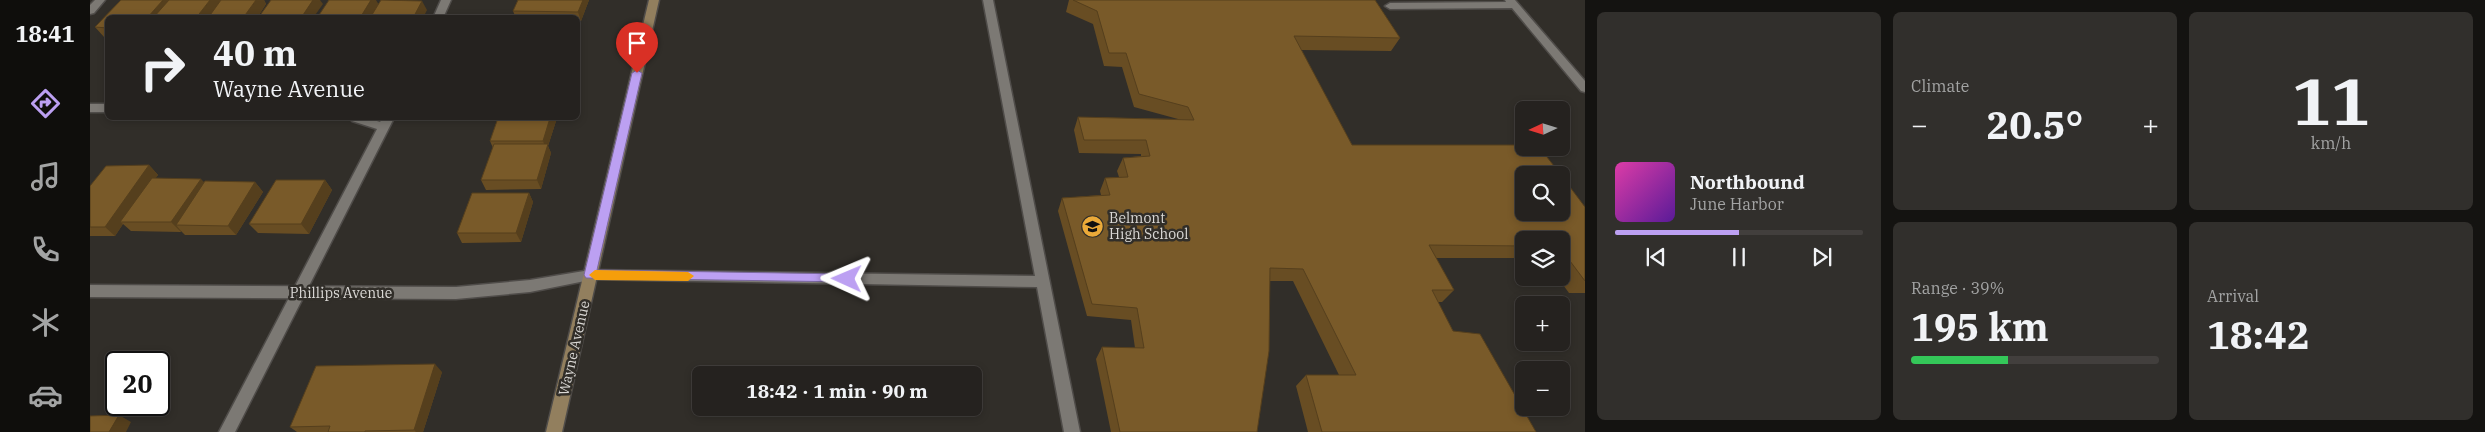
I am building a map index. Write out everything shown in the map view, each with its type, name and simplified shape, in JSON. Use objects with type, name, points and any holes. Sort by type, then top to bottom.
[{"type":"main road","name":"Wayne Avenue","points":[[554,432],[654,0]]},
{"type":"street","points":[[90,11],[100,0]]},
{"type":"street","points":[[439,15],[446,0]]},
{"type":"street","points":[[988,0],[1072,432]]},
{"type":"street","points":[[1390,6],[1512,2],[1585,88]]},
{"type":"street","points":[[90,108],[105,108]]},
{"type":"street","points":[[227,432],[385,122],[370,120]]},
{"type":"street","name":"Phillips Avenue","points":[[90,291],[456,294],[530,286],[590,275],[1044,282]]},
{"type":"building","points":[[121,0],[163,0],[150,15],[107,15]]},
{"type":"building","points":[[169,0],[210,0],[198,15],[156,15]]},
{"type":"building","points":[[221,0],[256,0],[245,15],[210,15]]},
{"type":"building","points":[[271,0],[313,0],[303,15],[260,15]]},
{"type":"building","points":[[329,0],[371,0],[362,15],[319,15]]},
{"type":"building","points":[[381,0],[422,1],[415,15],[372,15]]},
{"type":"building","points":[[518,0],[583,0],[578,12],[513,11]]},
{"type":"building","name":"Belmont High School","points":[[1073,0],[1375,0],[1400,38],[1294,36],[1352,145],[1515,145],[1515,156],[1546,156],[1554,166],[1515,166],[1515,221],[1570,221],[1570,187],[1585,207],[1585,281],[1570,261],[1570,231],[1515,231],[1515,246],[1429,245],[1454,290],[1432,290],[1453,331],[1480,334],[1515,395],[1515,416],[1527,416],[1536,432],[1322,432],[1306,375],[1356,375],[1303,269],[1270,268],[1269,351],[1257,432],[1120,432],[1102,347],[1144,348],[1137,308],[1092,304],[1062,198],[1110,195],[1105,178],[1128,177],[1123,158],[1150,156],[1146,140],[1084,140],[1078,117],[1194,120],[1188,107],[1139,94],[1126,53],[1109,53],[1097,11]]},
{"type":"building","points":[[105,17],[105,28],[95,27]]},
{"type":"building","points":[[497,120],[549,120],[543,141],[490,141]]},
{"type":"building","points":[[494,144],[548,144],[537,180],[481,180]]},
{"type":"building","points":[[149,165],[105,227],[90,227],[90,186],[106,166]]},
{"type":"building","points":[[152,178],[201,179],[171,222],[120,222]]},
{"type":"building","points":[[276,180],[325,180],[301,224],[249,224]]},
{"type":"building","points":[[205,181],[255,182],[228,226],[176,225]]},
{"type":"building","points":[[472,193],[529,193],[516,233],[457,233]]},
{"type":"building","points":[[435,364],[414,430],[328,432],[330,426],[290,427],[316,366]]},
{"type":"building","points":[[90,416],[118,416],[109,432],[90,432]]},
{"type":"slow traffic","points":[[595,275],[688,276]]},
{"type":"place","name":"Belmont High School","points":[[1093,226]]},
{"type":"route","points":[[637,73],[590,275],[847,279]]}]
